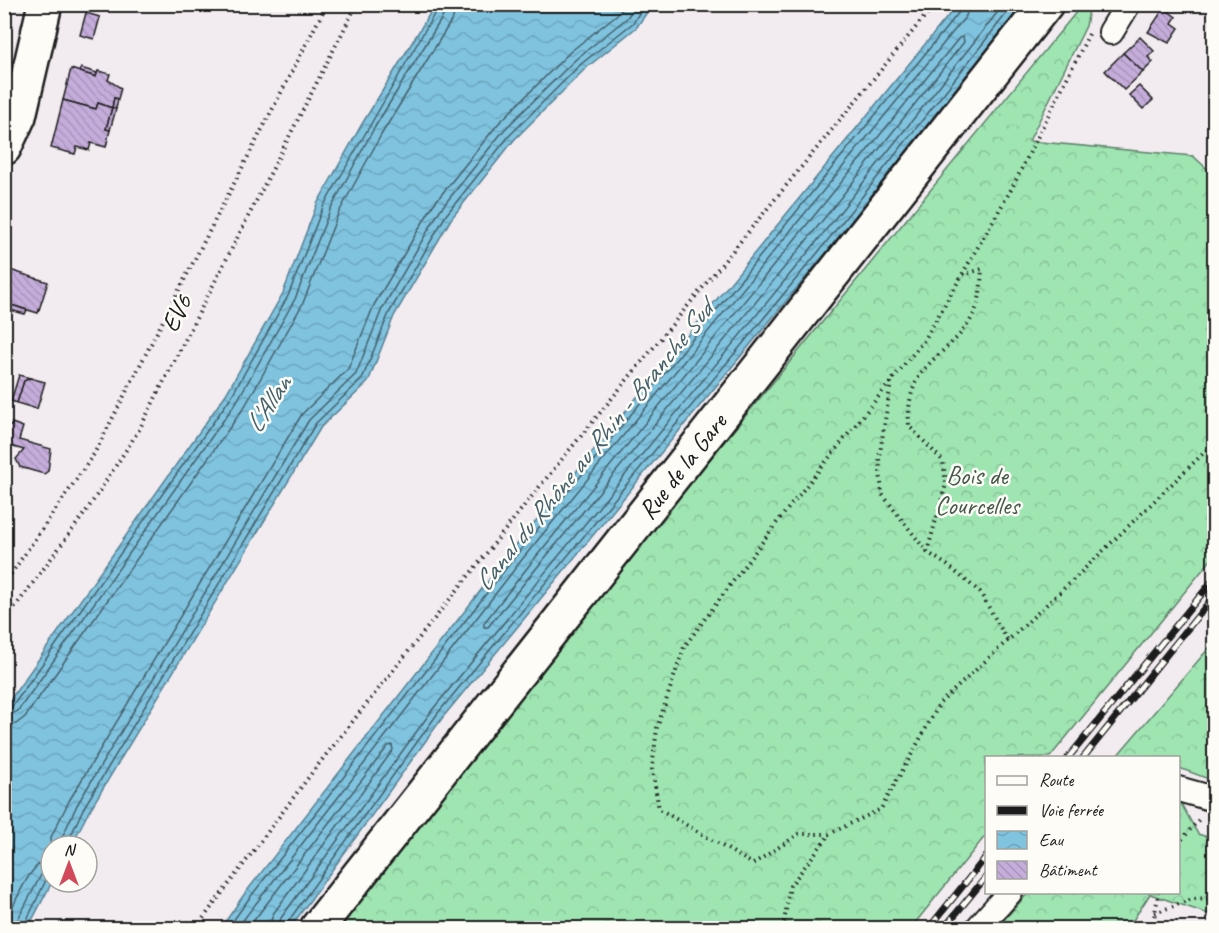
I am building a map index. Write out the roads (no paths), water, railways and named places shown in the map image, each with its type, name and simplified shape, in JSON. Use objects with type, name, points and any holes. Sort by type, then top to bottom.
[{"type":"main road","points":[[4,148],[19,116],[45,4]]},
{"type":"main road","name":"Rue de la Gare","points":[[317,928],[1046,4]]},
{"type":"street","points":[[1102,29],[1128,4]]},
{"type":"street","points":[[1180,789],[1211,804]]},
{"type":"street","points":[[978,928],[1008,894]]},
{"type":"water","name":"L'Allan","points":[[435,5],[652,5],[637,27],[585,69],[514,140],[451,219],[394,316],[368,382],[321,427],[77,834],[39,834],[39,894],[46,894],[28,928],[5,928],[5,707],[226,394],[283,293],[317,204],[362,124]]},
{"type":"water","points":[[957,5],[1022,5],[825,254],[443,717],[290,928],[221,928],[243,896],[513,549]]},
{"type":"railway","points":[[1070,756],[1214,579]]},
{"type":"railway","points":[[1085,756],[1214,596]]},
{"type":"railway","points":[[929,928],[985,858]]},
{"type":"railway","points":[[944,928],[985,878]]},
{"type":"water label","name":"Canal du Rhône au Rhin - Branche Sud","points":[[593,446]]},
{"type":"park label","name":"Bois de Courcelles","points":[[977,490]]}]
